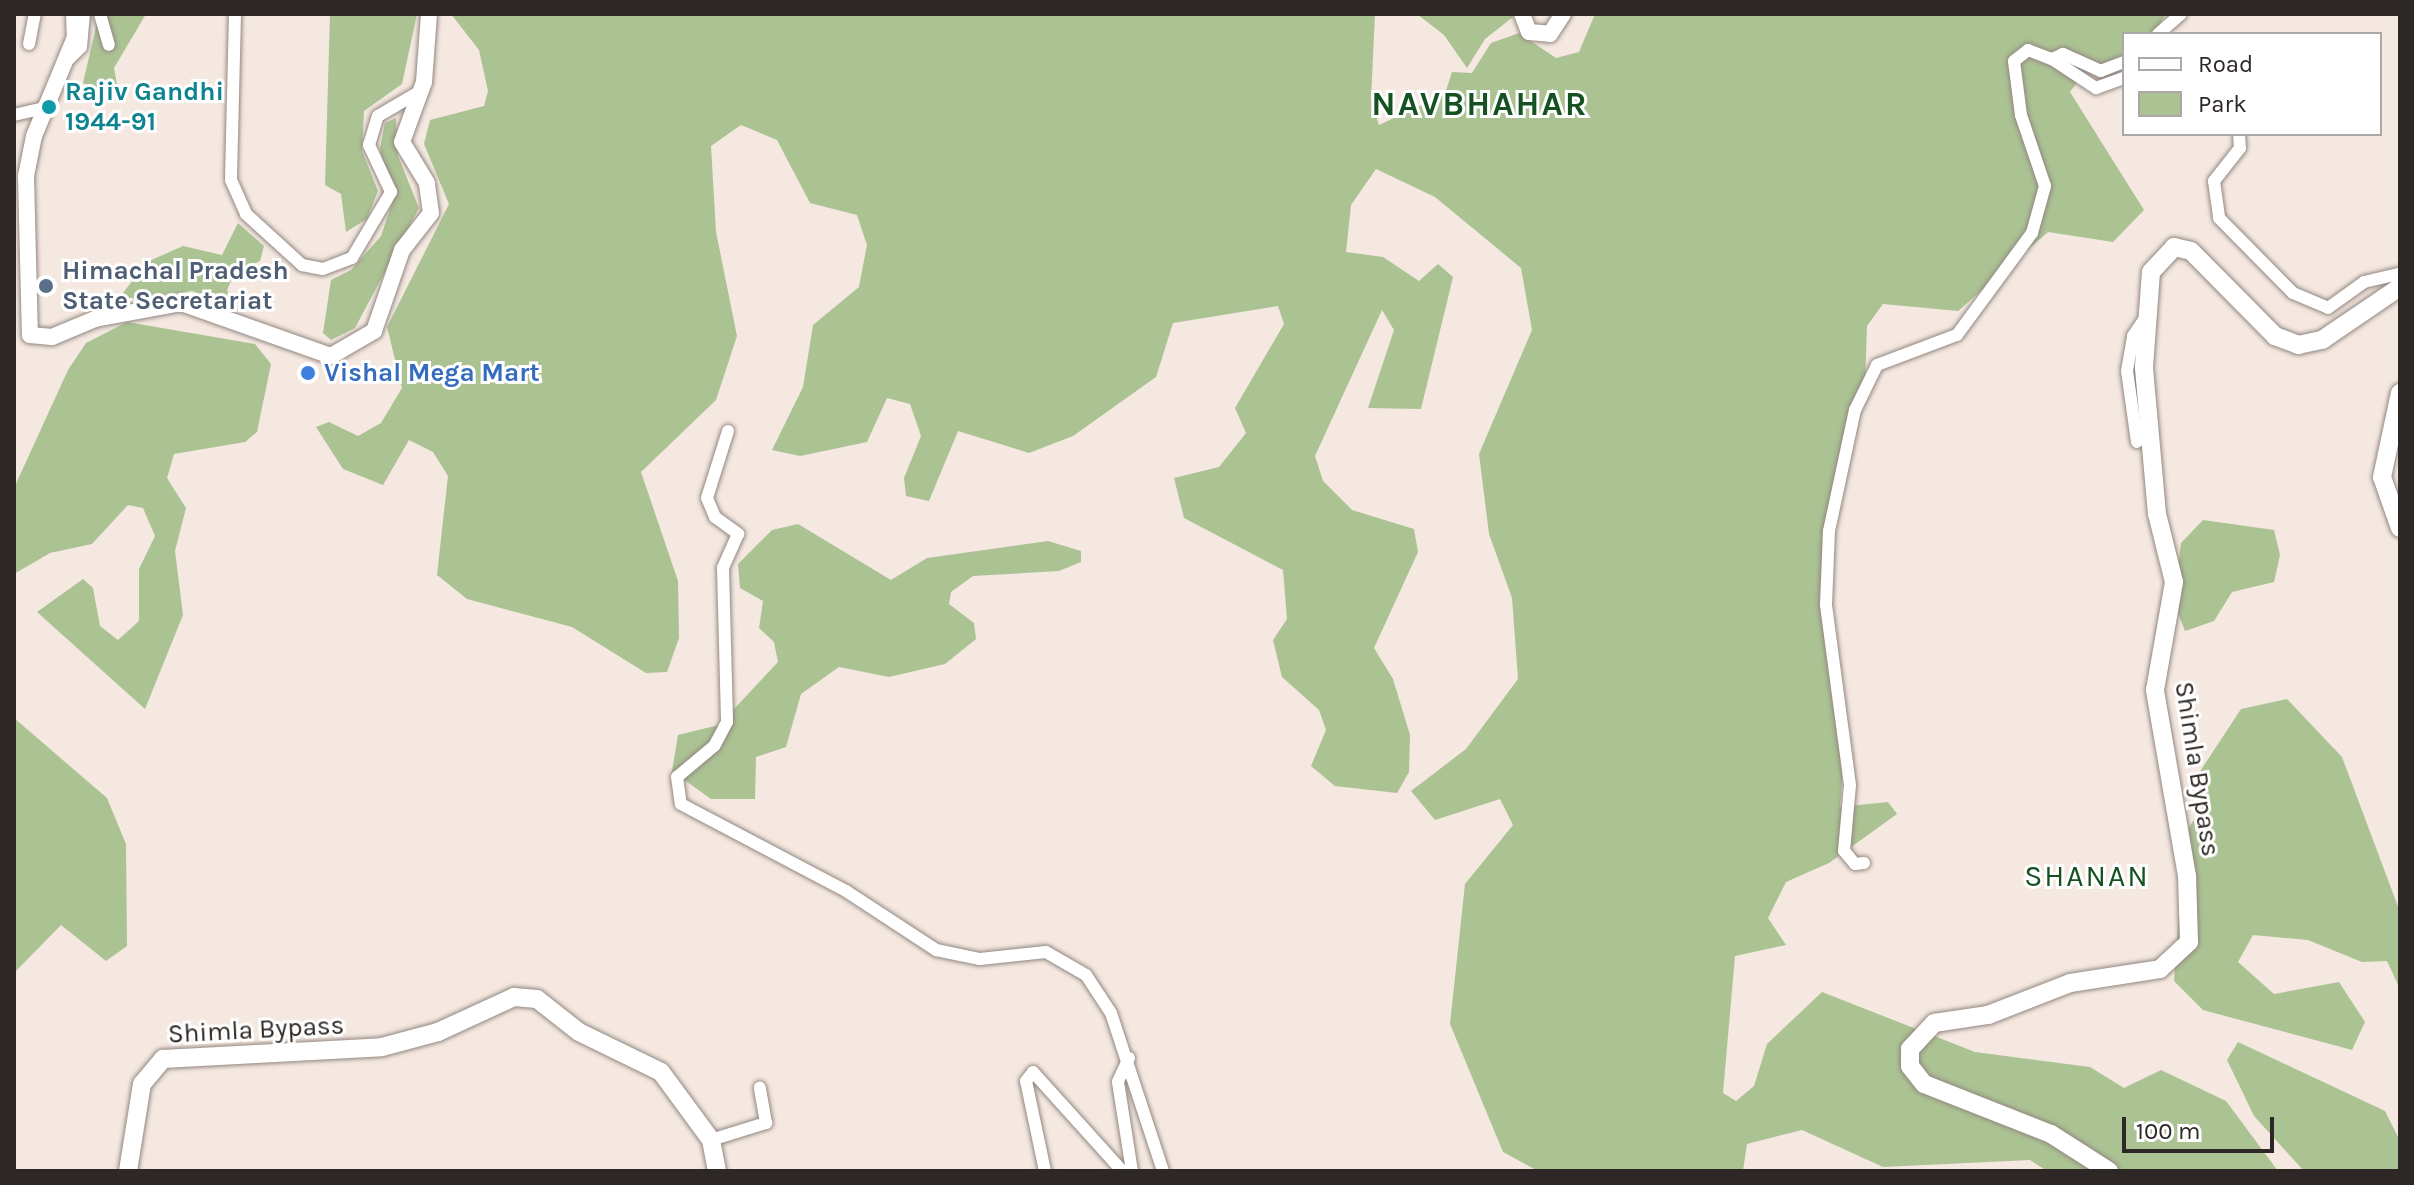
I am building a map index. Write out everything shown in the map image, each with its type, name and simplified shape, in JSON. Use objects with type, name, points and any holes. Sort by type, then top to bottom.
[{"type":"highway","name":"Shimla Bypass","points":[[2109,1171],[2051,1134],[1924,1084],[1910,1066],[1910,1049],[1934,1023],[1988,1015],[2070,983],[2160,969],[2189,942],[2187,876],[2155,690],[2174,582],[2153,483],[2146,317],[2151,272],[2174,247],[2191,251],[2275,336],[2298,345],[2322,340],[2400,287]]},
{"type":"highway","points":[[2400,393],[2382,477],[2400,528]]},
{"type":"highway","name":"Shimla Bypass","points":[[128,1171],[142,1084],[163,1059],[382,1047],[438,1032],[514,997],[537,999],[579,1032],[661,1072],[711,1140],[717,1171]]},
{"type":"main road","points":[[74,14],[67,61],[26,176],[30,335],[52,337],[95,319],[181,303],[331,356],[374,331],[402,250],[431,213],[427,183],[402,142],[419,92],[429,14]]},
{"type":"main road","points":[[1522,14],[1529,32],[1550,34],[1563,14]]},
{"type":"street","points":[[29,44],[35,14]]},
{"type":"street","points":[[67,61],[81,47],[84,14]]},
{"type":"street","points":[[100,14],[109,45]]},
{"type":"street","points":[[235,14],[231,180],[246,214],[302,265],[323,269],[352,258],[391,192],[369,145],[378,116],[419,92]]},
{"type":"street","points":[[2160,32],[2181,14]]},
{"type":"street","points":[[1864,863],[1855,864],[1844,851],[1850,785],[1826,605],[1829,531],[1855,410],[1877,365],[1957,335],[2032,233],[2045,186],[2013,71],[2028,50],[2052,59],[2096,88],[2122,79]]},
{"type":"street","points":[[2052,59],[2063,54],[2101,71],[2122,63]]},
{"type":"street","points":[[14,115],[49,107]]},
{"type":"street","points":[[2239,136],[2240,148],[2214,181],[2219,218],[2293,293],[2328,308],[2364,282],[2400,274]]},
{"type":"street","points":[[2137,442],[2127,371],[2133,336],[2146,317]]},
{"type":"street","points":[[728,431],[707,498],[715,517],[738,534],[723,568],[727,722],[714,746],[677,777],[681,804],[846,891],[936,950],[980,959],[1026,949],[1058,956],[1097,985],[1129,1058],[1163,1171]]},
{"type":"street","points":[[1129,1058],[1118,1082],[1132,1171]]},
{"type":"street","points":[[1045,1171],[1026,1081],[1033,1072],[1122,1171]]},
{"type":"street","points":[[711,1140],[766,1123],[760,1088]]},
{"type":"green space","points":[[99,14],[146,14],[114,68],[118,90],[106,94],[83,83]]},
{"type":"green space","points":[[330,14],[417,14],[402,84],[364,111],[362,151],[378,191],[367,219],[346,232],[341,194],[325,185]]},
{"type":"green space","points":[[451,14],[1375,14],[1371,99],[1379,125],[1445,94],[1452,72],[1472,73],[1491,43],[1519,33],[1556,58],[1579,52],[1595,14],[2166,14],[2154,32],[2122,32],[2122,56],[2086,71],[2070,92],[2144,210],[2113,242],[2048,232],[1958,311],[1883,304],[1867,326],[1865,384],[1821,587],[1843,765],[1840,807],[1888,802],[1897,814],[1829,863],[1786,882],[1768,918],[1786,945],[1735,956],[1723,1093],[1736,1101],[1754,1086],[1767,1044],[1822,992],[1975,1052],[2090,1067],[2124,1088],[2161,1070],[2226,1101],[2278,1171],[2047,1171],[2030,1160],[1883,1167],[1802,1130],[1747,1144],[1743,1171],[1538,1171],[1503,1152],[1450,1024],[1465,884],[1513,825],[1500,799],[1435,820],[1411,791],[1466,749],[1518,679],[1512,598],[1489,534],[1479,454],[1532,330],[1521,268],[1435,197],[1376,169],[1351,205],[1346,252],[1383,257],[1419,281],[1438,264],[1453,277],[1421,409],[1368,408],[1394,330],[1382,310],[1315,456],[1323,481],[1352,510],[1414,529],[1418,552],[1374,648],[1393,679],[1410,735],[1409,772],[1397,793],[1335,786],[1311,766],[1326,730],[1319,710],[1282,677],[1273,640],[1287,619],[1283,570],[1184,518],[1174,478],[1219,467],[1246,433],[1235,408],[1284,324],[1278,306],[1173,323],[1156,377],[1073,436],[1029,453],[958,431],[929,501],[906,496],[904,478],[921,436],[910,404],[887,398],[867,442],[800,456],[772,450],[803,387],[813,325],[859,287],[867,245],[857,215],[810,203],[777,140],[741,125],[711,146],[716,232],[737,336],[716,400],[641,472],[678,581],[679,638],[667,672],[646,673],[572,627],[467,599],[437,575],[448,476],[433,452],[409,440],[383,485],[343,469],[316,427],[329,422],[358,436],[381,423],[402,388],[387,327],[449,204],[424,144],[430,120],[484,106],[488,91],[479,50]]},
{"type":"green space","points":[[1417,14],[1512,14],[1513,17],[1485,39],[1467,68],[1444,35]]},
{"type":"green space","points":[[396,118],[398,156],[419,208],[355,328],[331,340],[323,333],[331,280],[351,270],[381,236],[392,203],[380,148],[385,123]]},
{"type":"green space","points":[[238,223],[264,246],[260,261],[235,272],[227,290],[235,307],[192,291],[116,302],[147,262],[183,246],[222,255]]},
{"type":"green space","points":[[127,322],[255,344],[271,364],[257,432],[245,442],[174,454],[167,478],[186,508],[175,551],[183,615],[145,709],[37,612],[83,579],[93,588],[100,626],[118,640],[139,621],[139,569],[155,536],[143,508],[128,505],[92,544],[50,553],[14,574],[14,488],[68,370],[86,343]]},
{"type":"green space","points":[[2203,520],[2274,530],[2280,555],[2274,582],[2232,592],[2214,621],[2185,631],[2174,603],[2181,543]]},
{"type":"green space","points":[[798,524],[891,580],[927,558],[1048,541],[1081,551],[1081,562],[1059,571],[973,576],[951,592],[949,604],[974,623],[976,639],[945,664],[889,677],[839,667],[801,694],[786,747],[756,757],[755,799],[711,799],[672,771],[678,735],[719,725],[778,662],[774,642],[759,628],[763,601],[740,588],[738,564],[772,530]]},
{"type":"green space","points":[[2287,699],[2342,757],[2400,912],[2400,989],[2387,961],[2362,962],[2308,940],[2253,935],[2238,962],[2274,994],[2339,982],[2365,1022],[2352,1050],[2203,1010],[2174,981],[2185,833],[2202,808],[2199,773],[2241,709]]},
{"type":"green space","points":[[14,718],[107,798],[126,844],[127,946],[106,961],[61,925],[14,973]]},
{"type":"green space","points":[[2238,1042],[2385,1111],[2400,1141],[2400,1171],[2304,1171],[2254,1116],[2227,1060]]},
{"type":"place","name":"Rajiv Gandhi 1944-91","points":[[49,107]]},
{"type":"place","name":"Himachal Pradesh State Secretariat","points":[[46,286]]},
{"type":"place","name":"Vishal Mega Mart","points":[[308,373]]},
{"type":"district","name":"NAVBHAHAR","points":[[1480,105]]},
{"type":"district","name":"SHANAN","points":[[2087,876]]}]
